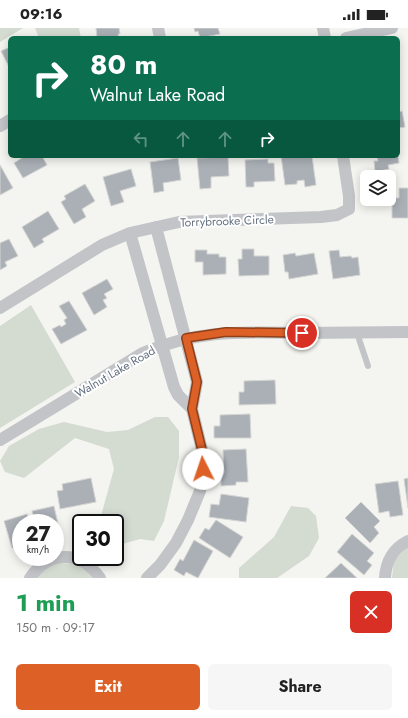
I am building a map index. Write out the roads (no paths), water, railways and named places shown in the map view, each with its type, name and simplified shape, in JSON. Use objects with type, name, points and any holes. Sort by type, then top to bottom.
[{"type":"street","points":[[355,36],[392,28]]},
{"type":"street","name":"Torrybrooke Circle","points":[[0,308],[102,245],[130,234],[179,222],[294,219],[337,215],[349,209],[350,196],[343,158]]},
{"type":"street","points":[[148,578],[176,544],[200,491],[203,469],[202,450],[192,409],[197,382],[156,227]]},
{"type":"street","points":[[130,234],[178,395],[192,409]]},
{"type":"street","name":"Walnut Lake Road","points":[[0,440],[143,353],[186,338],[226,332],[408,332]]},
{"type":"street","points":[[385,578],[389,557],[397,548],[408,541]]},
{"type":"street","points":[[30,578],[43,563],[50,559],[69,557],[94,569],[100,578]]},
{"type":"lane","points":[[357,333],[368,366]]}]
